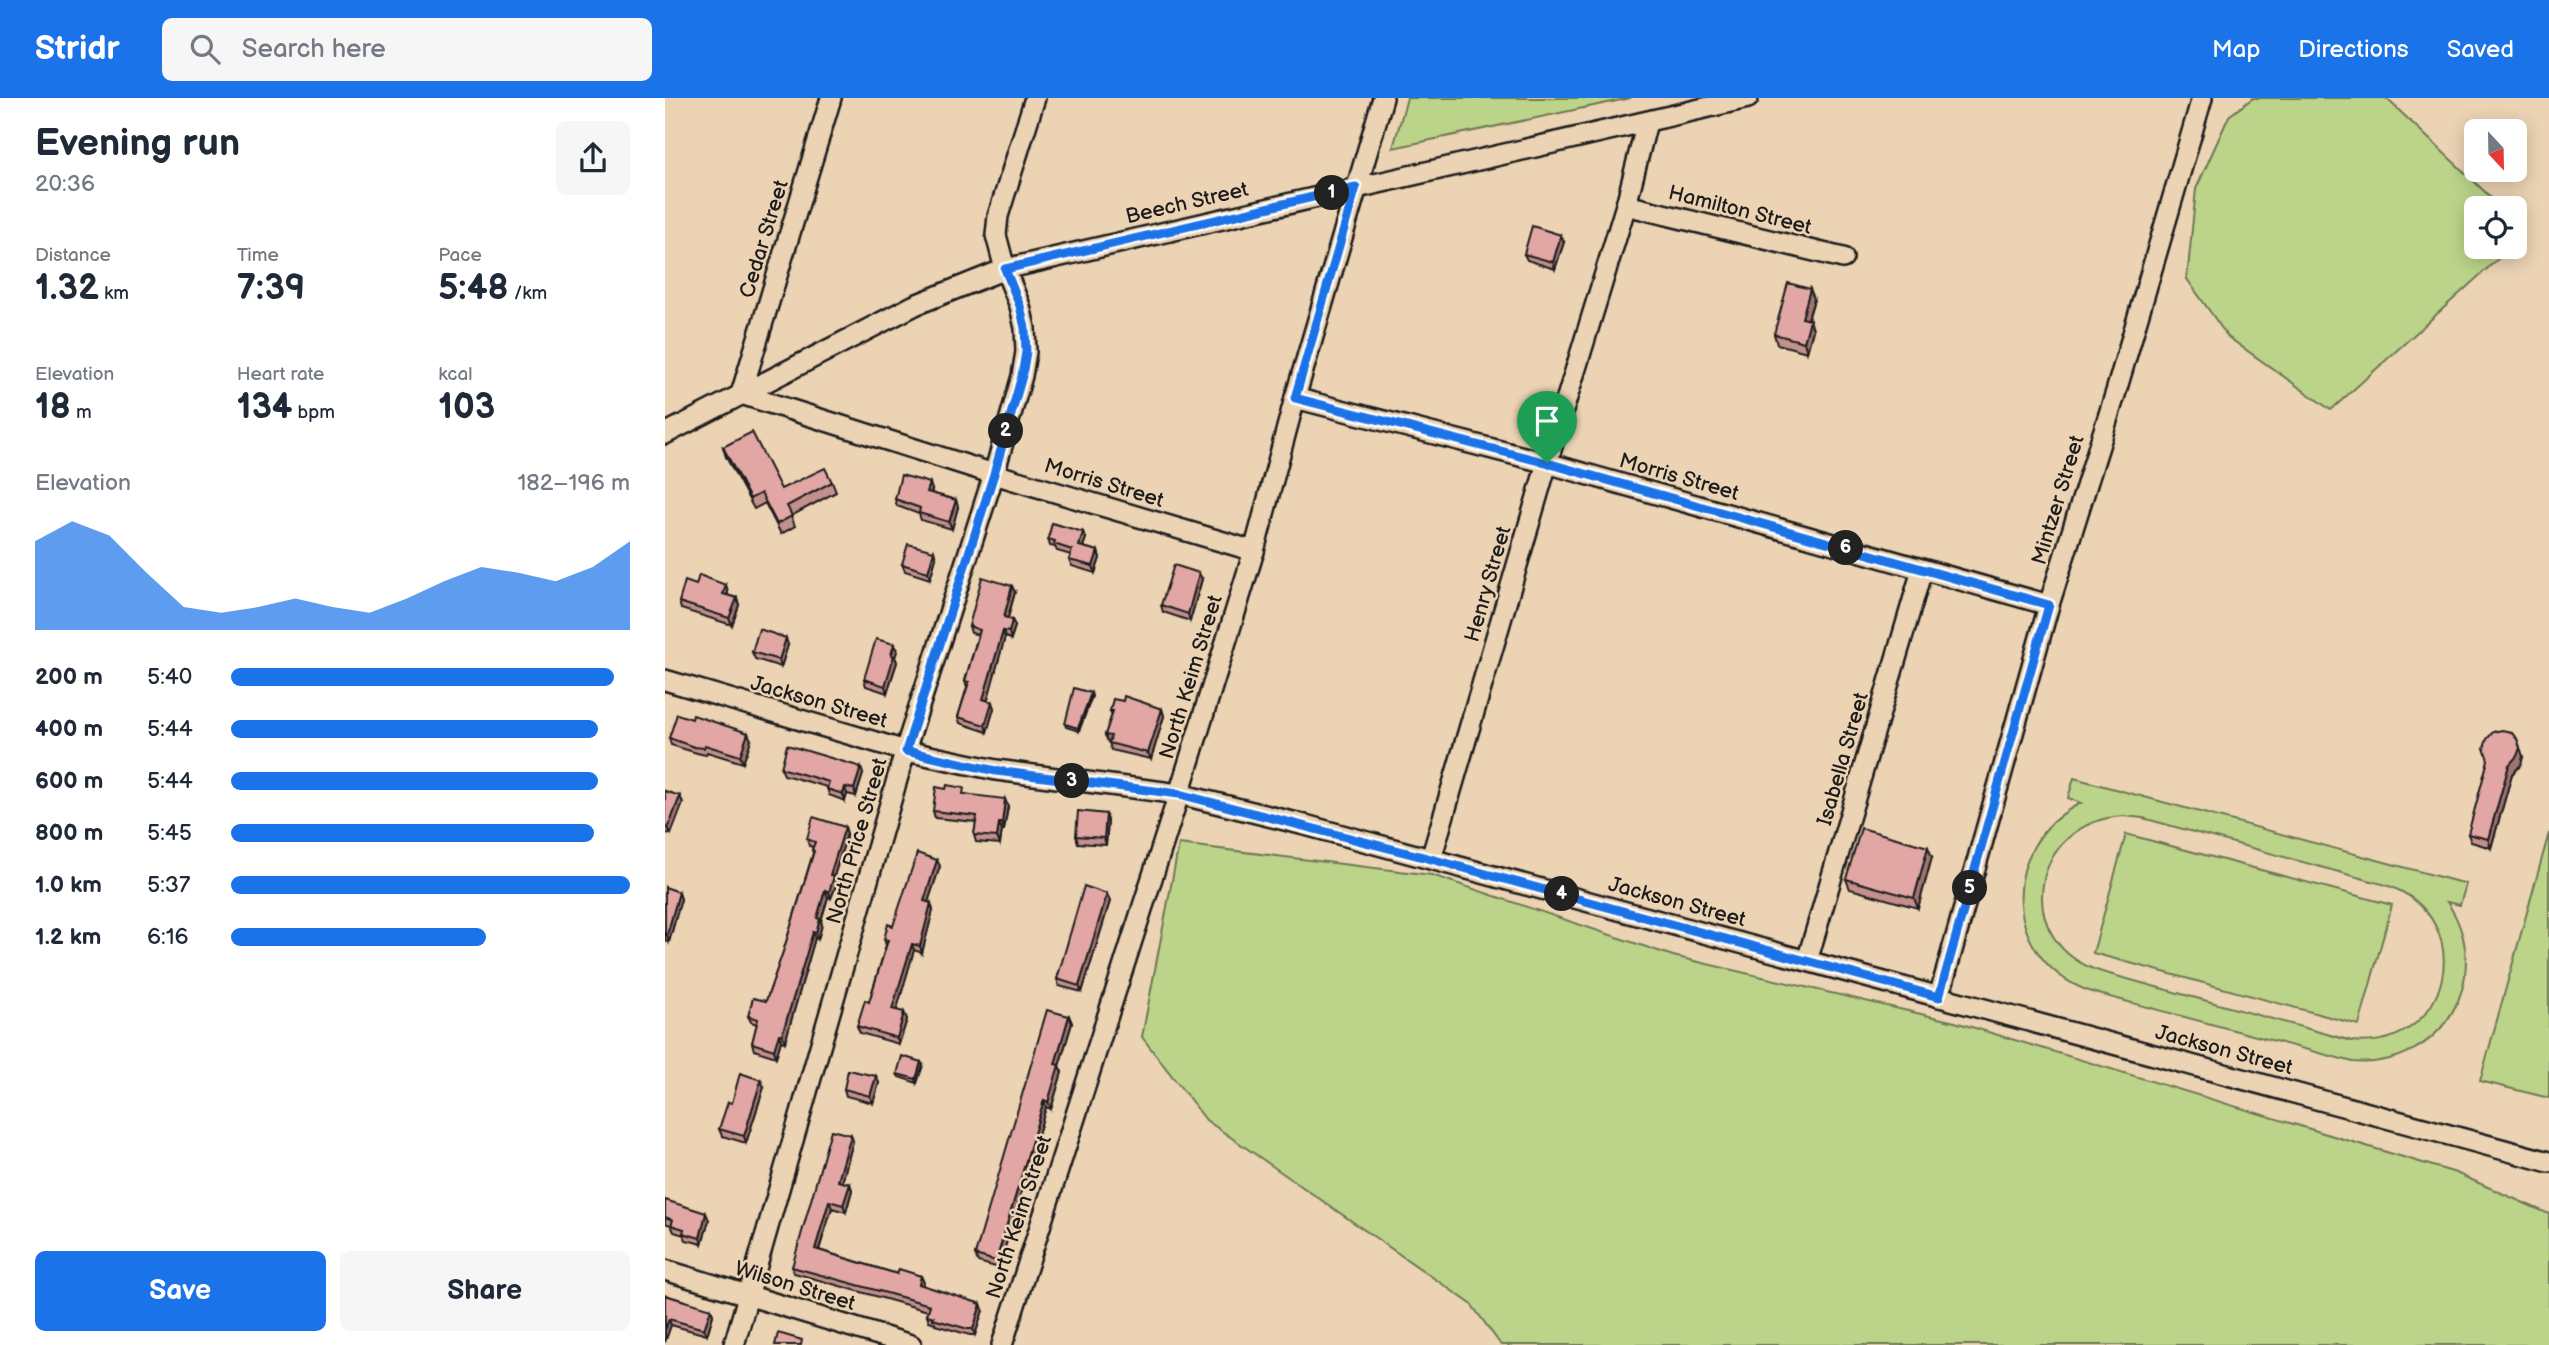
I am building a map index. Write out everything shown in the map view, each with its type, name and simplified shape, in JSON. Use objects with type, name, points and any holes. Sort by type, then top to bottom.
[{"type":"street","name":"Cedar Street","points":[[741,394],[831,98]]},
{"type":"street","name":"North Price Street","points":[[734,1345],[906,751],[994,474],[1022,376],[1026,352],[1020,306],[1005,269],[996,235],[998,216],[1035,98]]},
{"type":"street","name":"North Keim Street","points":[[1002,1345],[1254,551],[1295,398],[1383,98]]},
{"type":"street","name":"Beech Street","points":[[665,434],[915,305],[1005,269],[1748,98]]},
{"type":"street","name":"Mintzer Street","points":[[1939,997],[2049,605],[2115,395],[2202,98]]},
{"type":"street","name":"Henry Street","points":[[1431,859],[1626,205],[1647,122]]},
{"type":"street","name":"Hamilton Street","points":[[1626,205],[1843,258]]},
{"type":"street","name":"Morris Street","points":[[741,394],[994,474],[1254,551]]},
{"type":"street","name":"Morris Street","points":[[1295,398],[1547,463],[2049,605]]},
{"type":"street","name":"Isabella Street","points":[[1807,961],[1922,570]]},
{"type":"street","name":"Jackson Street","points":[[665,680],[906,751],[996,771],[1179,794],[1431,859],[2549,1162]]},
{"type":"street","name":"Wilson Street","points":[[665,1270],[911,1345]]},
{"type":"green space","points":[[1407,98],[1631,98],[1393,148]]},
{"type":"green space","points":[[2253,98],[2386,98],[2464,172],[2464,182],[2475,182],[2489,196],[2464,196],[2464,259],[2498,259],[2331,410],[2228,337],[2187,279],[2196,189],[2229,116]]},
{"type":"green space","points":[[2074,778],[2466,884],[2460,905],[2447,902],[2461,930],[2466,959],[2463,987],[2452,1012],[2435,1034],[2412,1050],[2385,1060],[2353,1062],[2095,993],[2064,979],[2041,957],[2027,932],[2021,903],[2023,874],[2034,846],[2053,822],[2081,803],[2068,798]],"holes":[[[2124,816],[2143,818],[2386,885],[2416,901],[2435,924],[2443,951],[2442,979],[2431,1005],[2412,1026],[2386,1039],[2352,1041],[2102,972],[2073,957],[2053,937],[2043,912],[2043,885],[2051,860],[2068,839],[2092,823]]]},
{"type":"green space","points":[[2549,833],[2549,1098],[2480,1081]]},
{"type":"green space","points":[[2126,834],[2392,905],[2359,1025],[2093,953]]},
{"type":"green space","points":[[1179,844],[1432,875],[1673,956],[1955,1022],[2456,1173],[2549,1214],[2549,1345],[1501,1345],[1471,1304],[1206,1120],[1142,1037]]},
{"type":"building","points":[[1532,226],[1561,235],[1553,262],[1524,254]]},
{"type":"building","points":[[1788,283],[1810,289],[1802,318],[1810,320],[1804,342],[1774,334]]},
{"type":"building","points":[[752,432],[781,489],[825,468],[832,482],[787,506],[792,516],[777,524],[761,493],[750,499],[723,447]]},
{"type":"building","points":[[901,475],[930,483],[927,492],[956,500],[949,522],[919,513],[920,508],[895,499]]},
{"type":"building","points":[[1052,523],[1083,532],[1079,546],[1098,551],[1093,566],[1069,560],[1072,550],[1048,539]]},
{"type":"building","points":[[908,544],[934,551],[928,572],[902,564]]},
{"type":"building","points":[[1174,565],[1199,573],[1188,614],[1161,605]]},
{"type":"building","points":[[699,575],[726,585],[723,594],[737,598],[729,618],[679,602],[685,581],[696,585]]},
{"type":"building","points":[[982,577],[1012,586],[1004,617],[1012,620],[1009,632],[1003,631],[983,699],[992,702],[985,725],[958,717],[980,630],[969,626]]},
{"type":"building","points":[[759,629],[786,638],[779,660],[752,652]]},
{"type":"building","points":[[876,639],[894,644],[891,655],[894,656],[885,686],[864,679]]},
{"type":"building","points":[[1074,688],[1091,693],[1078,728],[1065,724]]},
{"type":"building","points":[[1124,696],[1162,709],[1148,753],[1109,743],[1111,736],[1105,735],[1113,711],[1110,711],[1113,699],[1123,701]]},
{"type":"building","points":[[677,714],[692,719],[693,715],[748,733],[740,756],[705,745],[704,748],[694,747],[669,738]]},
{"type":"building","points":[[2493,732],[2511,732],[2520,748],[2509,765],[2488,839],[2468,834],[2488,760],[2484,748]]},
{"type":"building","points":[[787,745],[861,767],[854,789],[845,787],[843,794],[827,789],[829,782],[781,768]]},
{"type":"building","points":[[947,785],[964,788],[963,794],[1005,799],[997,837],[974,835],[977,816],[933,811],[936,787],[946,789]]},
{"type":"building","points":[[665,791],[680,796],[668,828],[665,827]]},
{"type":"building","points":[[1078,811],[1106,814],[1104,838],[1076,836]]},
{"type":"building","points":[[813,817],[845,827],[830,875],[834,876],[829,892],[825,890],[817,918],[820,919],[816,933],[813,932],[782,1035],[779,1034],[774,1050],[752,1043],[758,1019],[748,1016],[753,998],[766,1001],[783,952],[814,851],[815,842],[807,839]]},
{"type":"building","points":[[1861,828],[1928,847],[1914,898],[1846,879]]},
{"type":"building","points":[[917,853],[937,860],[924,901],[931,903],[920,946],[912,944],[892,1009],[904,1012],[897,1038],[857,1026],[865,1000],[869,1002],[888,940],[884,939],[888,924],[893,926]]},
{"type":"building","points":[[1084,886],[1107,894],[1079,986],[1057,979]]},
{"type":"building","points":[[665,887],[679,892],[667,935],[665,934]]},
{"type":"building","points":[[1047,1010],[1069,1016],[1055,1064],[1059,1065],[1048,1102],[1044,1100],[996,1261],[975,1255]]},
{"type":"building","points":[[902,1056],[921,1062],[916,1079],[897,1074]]},
{"type":"building","points":[[848,1070],[876,1076],[870,1096],[844,1089]]},
{"type":"building","points":[[740,1073],[761,1080],[744,1136],[719,1129],[728,1102],[732,1103]]},
{"type":"building","points":[[831,1130],[851,1135],[838,1181],[850,1184],[843,1205],[829,1201],[815,1249],[897,1274],[899,1269],[921,1276],[919,1284],[981,1304],[973,1329],[933,1319],[934,1317],[927,1315],[930,1305],[792,1267]]},
{"type":"building","points":[[665,1200],[706,1213],[700,1238],[683,1233],[684,1229],[671,1225],[673,1220],[665,1217]]},
{"type":"building","points":[[665,1295],[711,1309],[704,1329],[669,1319],[665,1330]]},
{"type":"building","points":[[778,1333],[802,1340],[801,1345],[775,1345]]},
{"type":"route","points":[[1356,187],[1295,398],[1547,463],[2049,605],[1939,997],[1305,825],[1179,794],[996,771],[906,751],[994,474],[1022,376],[1026,352],[1025,328],[1020,306],[1005,269],[1356,187]]}]
